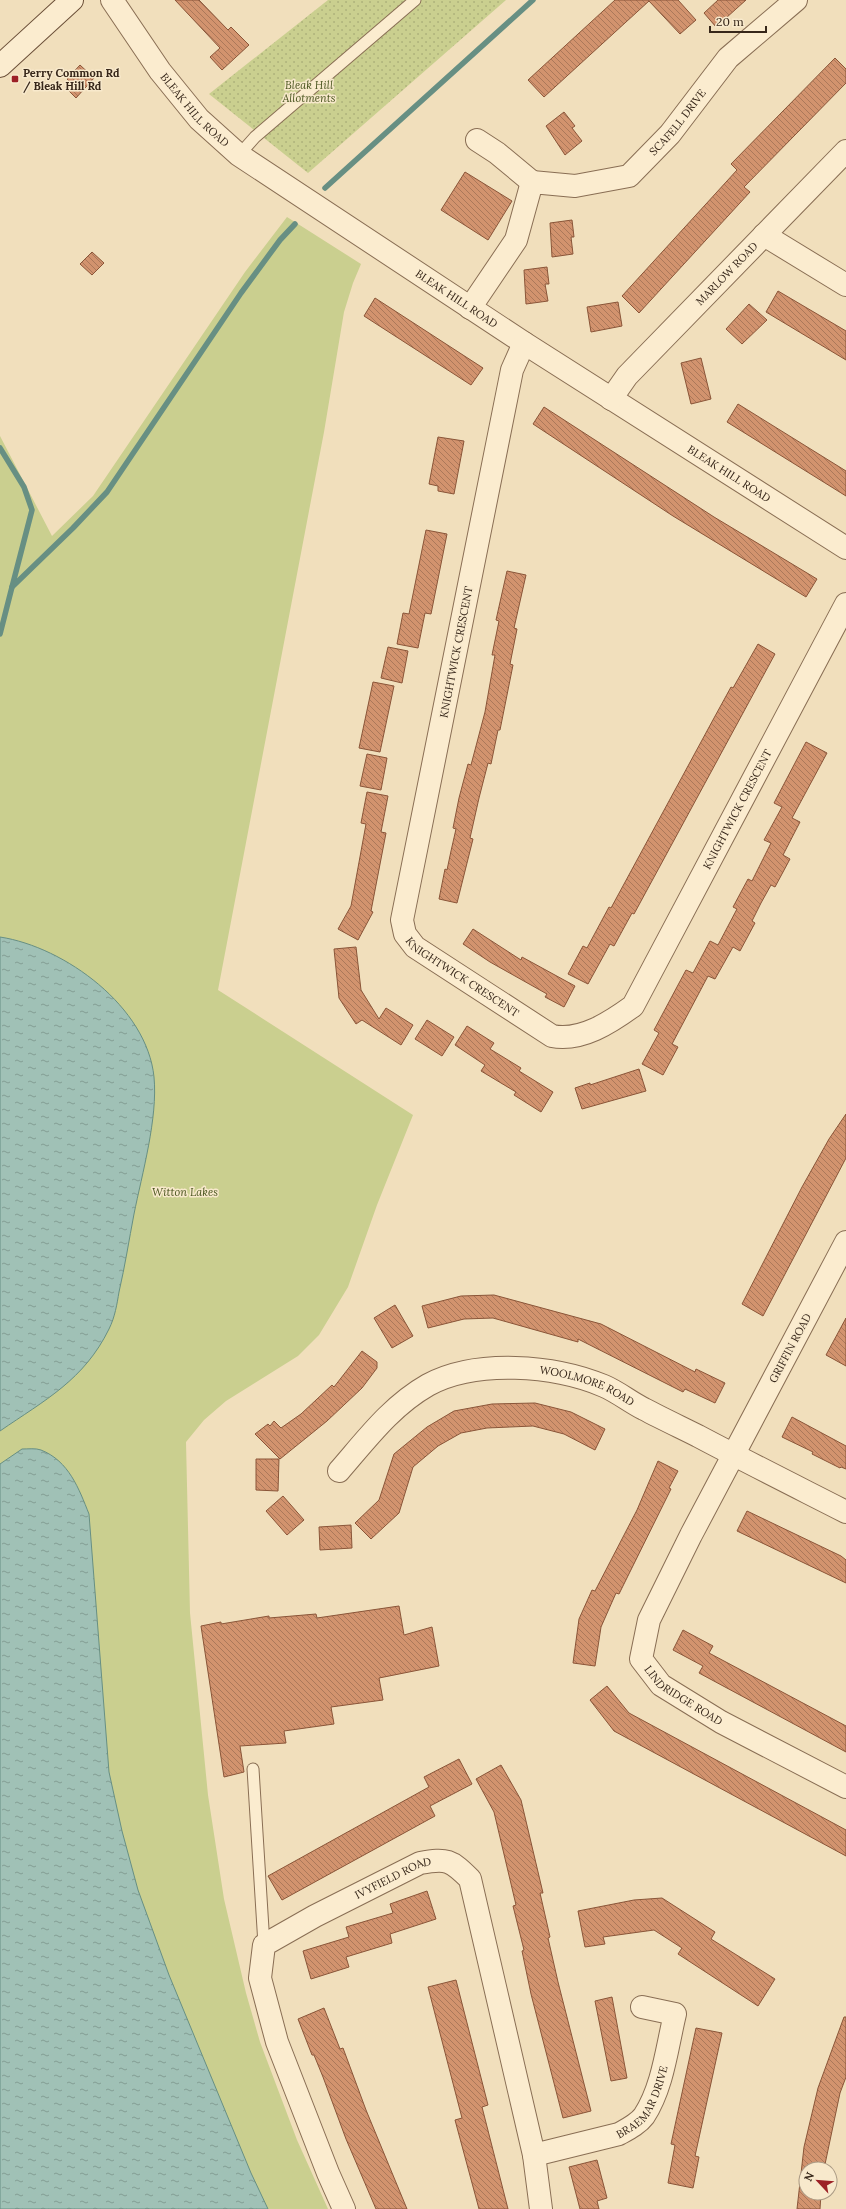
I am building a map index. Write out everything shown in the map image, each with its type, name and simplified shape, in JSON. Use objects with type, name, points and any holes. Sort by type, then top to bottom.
[{"type":"street","points":[[0,66],[72,0]]},
{"type":"street","name":"BLEAK HILL ROAD","points":[[112,0],[160,71],[199,119],[240,155],[470,308],[846,548]]},
{"type":"street","name":"SCAFELL DRIVE","points":[[532,182],[575,186],[629,176],[670,134],[728,58],[796,0]]},
{"type":"street","points":[[470,308],[516,240],[532,182],[497,153],[478,140]]},
{"type":"street","name":"MARLOW ROAD","points":[[611,399],[627,376],[846,150]]},
{"type":"street","points":[[764,235],[846,285]]},
{"type":"street","name":"KNIGHTWICK CRESCENT","points":[[524,343],[512,370],[402,920],[405,934],[415,947],[552,1036],[560,1038],[573,1036],[609,1024],[633,1006],[846,604]]},
{"type":"street","name":"GRIFFIN ROAD","points":[[734,1455],[846,1242]]},
{"type":"street","name":"WOOLMORE ROAD","points":[[339,1471],[385,1417],[410,1396],[453,1374],[473,1370],[535,1369],[579,1378],[605,1386],[643,1408],[846,1512]]},
{"type":"street","name":"LINDRIDGE ROAD","points":[[734,1455],[648,1620],[641,1659],[661,1685],[721,1722],[846,1787]]},
{"type":"street","name":"IVYFIELD ROAD","points":[[264,1945],[314,1916],[420,1863],[434,1860],[454,1863],[470,1878],[534,2154],[541,2209]]},
{"type":"street","points":[[264,1945],[260,1978],[277,2042],[328,2173],[344,2209]]},
{"type":"street","name":"BRAEMAR DRIVE","points":[[534,2154],[619,2134],[631,2128],[643,2116],[653,2098],[662,2071],[674,2014],[642,2007]]},
{"type":"lane","points":[[240,155],[255,137],[415,0]]},
{"type":"lane","points":[[253,1769],[264,1945]]},
{"type":"green space","name":"Bleak Hill Allotments","points":[[328,0],[506,0],[308,173],[209,94]]},
{"type":"green space","name":"Witton Lakes","points":[[287,217],[361,264],[344,312],[324,432],[218,990],[413,1115],[377,1205],[348,1287],[319,1335],[298,1356],[226,1401],[204,1420],[186,1442],[190,1613],[208,1795],[224,1899],[246,1993],[260,2042],[297,2140],[328,2209],[0,2209],[0,436],[52,536],[93,496],[245,272]]},
{"type":"water","name":"Witton Lakes","points":[[0,937],[25,943],[50,953],[75,967],[99,984],[119,1005],[136,1027],[148,1051],[154,1077],[155,1093],[152,1128],[117,1306],[109,1329],[99,1347],[75,1376],[48,1399],[0,1431]]},
{"type":"water","points":[[22,1449],[41,1450],[59,1461],[72,1477],[89,1514],[109,1772],[122,1831],[138,1890],[169,1975],[251,2173],[268,2209],[0,2209],[0,1464]]},
{"type":"building","points":[[175,0],[199,0],[228,30],[231,27],[249,45],[222,70],[210,57],[220,48]]},
{"type":"building","points":[[615,0],[678,0],[696,20],[680,34],[649,1],[544,97],[528,80]]},
{"type":"building","points":[[718,0],[746,0],[716,27],[704,13]]},
{"type":"building","points":[[835,58],[846,69],[846,83],[744,187],[750,192],[639,313],[622,296],[737,170],[731,164]]},
{"type":"building","points":[[80,65],[94,78],[76,98],[65,87],[70,82],[67,79]]},
{"type":"building","points":[[564,112],[575,126],[572,128],[582,141],[565,155],[546,126]]},
{"type":"building","points":[[465,172],[512,201],[488,240],[441,210]]},
{"type":"building","points":[[572,220],[574,237],[571,237],[573,254],[552,257],[550,223]]},
{"type":"building","points":[[92,252],[104,263],[92,275],[80,264]]},
{"type":"building","points":[[547,267],[549,284],[545,284],[548,301],[526,304],[524,270]]},
{"type":"building","points":[[778,291],[846,331],[846,360],[766,312]]},
{"type":"building","points":[[375,298],[483,368],[471,385],[364,316]]},
{"type":"building","points":[[618,302],[622,326],[591,332],[587,307]]},
{"type":"building","points":[[749,304],[767,320],[742,344],[726,329]]},
{"type":"building","points":[[701,358],[711,399],[691,404],[681,363]]},
{"type":"building","points":[[738,404],[846,471],[846,496],[727,422]]},
{"type":"building","points":[[544,407],[714,517],[817,579],[806,597],[673,516],[533,424]]},
{"type":"building","points":[[438,437],[464,441],[454,494],[438,491],[438,486],[429,484]]},
{"type":"building","points":[[426,530],[447,534],[431,614],[425,613],[418,648],[397,644],[403,613],[409,614]]},
{"type":"building","points":[[507,571],[526,575],[514,628],[517,629],[510,664],[513,665],[500,730],[498,730],[491,764],[488,763],[479,798],[470,838],[473,839],[457,903],[439,899],[445,869],[447,870],[456,829],[453,828],[459,798],[468,764],[471,765],[485,712],[495,655],[492,655],[499,621],[496,620]]},
{"type":"building","points":[[758,644],[775,654],[634,914],[632,913],[614,946],[610,944],[588,984],[568,974],[583,946],[587,948],[609,907],[611,908],[731,687],[733,688]]},
{"type":"building","points":[[388,647],[408,651],[402,683],[381,678]]},
{"type":"building","points":[[373,682],[394,686],[380,752],[359,748]]},
{"type":"building","points":[[806,742],[827,753],[792,818],[800,822],[783,855],[790,859],[775,887],[771,885],[761,903],[752,921],[755,923],[740,951],[733,947],[715,979],[708,976],[672,1044],[678,1047],[663,1075],[642,1064],[659,1033],[654,1030],[686,970],[693,973],[710,941],[718,945],[737,909],[733,907],[748,879],[752,881],[771,843],[764,840],[782,807],[774,803]]},
{"type":"building","points":[[367,754],[387,758],[381,790],[360,786]]},
{"type":"building","points":[[367,792],[388,796],[381,832],[386,833],[371,911],[373,912],[358,940],[338,929],[351,906],[366,824],[361,823]]},
{"type":"building","points":[[473,929],[521,960],[522,957],[575,986],[564,1007],[545,997],[547,994],[490,962],[463,944]]},
{"type":"building","points":[[356,947],[361,990],[379,1019],[386,1008],[413,1025],[401,1045],[362,1020],[356,1024],[339,998],[334,949]]},
{"type":"building","points":[[427,1020],[454,1037],[442,1056],[415,1039]]},
{"type":"building","points":[[467,1026],[494,1043],[490,1049],[521,1068],[519,1071],[553,1092],[541,1112],[514,1095],[516,1092],[481,1071],[485,1065],[455,1045]]},
{"type":"building","points":[[639,1069],[646,1091],[582,1109],[575,1088],[590,1083],[590,1085]]},
{"type":"building","points":[[846,1114],[846,1158],[763,1316],[742,1304],[802,1187],[829,1139]]},
{"type":"building","points":[[494,1295],[601,1324],[695,1372],[696,1369],[725,1383],[715,1403],[685,1389],[683,1392],[578,1339],[578,1342],[493,1318],[464,1319],[428,1328],[422,1306],[461,1296]]},
{"type":"building","points":[[395,1305],[413,1336],[392,1348],[374,1318]]},
{"type":"building","points":[[846,1318],[846,1366],[826,1355]]},
{"type":"building","points":[[362,1351],[377,1362],[377,1368],[362,1388],[327,1421],[280,1459],[255,1434],[268,1424],[270,1426],[274,1421],[281,1428],[301,1414],[332,1385],[334,1387]]},
{"type":"building","points":[[535,1403],[571,1412],[605,1429],[595,1450],[564,1434],[533,1426],[487,1428],[461,1433],[438,1446],[413,1467],[399,1513],[371,1539],[355,1523],[379,1500],[394,1454],[427,1427],[454,1411],[492,1404]]},
{"type":"building","points":[[792,1417],[846,1446],[846,1469],[840,1468],[812,1454],[813,1452],[782,1437]]},
{"type":"building","points":[[256,1459],[279,1459],[278,1491],[256,1490]]},
{"type":"building","points":[[658,1461],[678,1471],[669,1488],[671,1489],[619,1594],[616,1593],[601,1627],[595,1666],[573,1663],[579,1619],[592,1590],[595,1591],[637,1510]]},
{"type":"building","points":[[283,1496],[304,1520],[287,1535],[266,1511]]},
{"type":"building","points":[[747,1511],[841,1556],[846,1560],[846,1583],[737,1531]]},
{"type":"building","points":[[351,1525],[352,1548],[320,1550],[319,1527]]},
{"type":"building","points":[[399,1606],[404,1635],[432,1627],[439,1666],[379,1678],[383,1700],[331,1707],[334,1724],[284,1731],[286,1743],[240,1746],[244,1772],[224,1777],[201,1626],[269,1616],[269,1618],[316,1614],[317,1618]]},
{"type":"building","points":[[683,1630],[713,1646],[709,1653],[846,1726],[846,1752],[699,1673],[703,1666],[673,1650]]},
{"type":"building","points":[[607,1686],[629,1713],[846,1830],[846,1856],[614,1731],[590,1700]]},
{"type":"building","points":[[459,1759],[472,1784],[430,1806],[435,1816],[282,1900],[268,1876],[429,1787],[424,1777]]},
{"type":"building","points":[[501,1765],[521,1800],[543,1893],[540,1893],[550,1937],[548,1938],[591,2111],[563,2118],[531,1994],[522,1951],[524,1950],[513,1906],[516,1905],[494,1812],[476,1779]]},
{"type":"building","points":[[427,1891],[436,1919],[390,1934],[392,1943],[346,1957],[349,1967],[311,1979],[303,1951],[349,1937],[346,1927],[393,1913],[390,1904]]},
{"type":"building","points":[[662,1898],[715,1932],[711,1939],[775,1979],[758,2006],[678,1954],[682,1948],[654,1930],[603,1937],[605,1944],[585,1947],[578,1911],[634,1900]]},
{"type":"building","points":[[456,1980],[488,2105],[482,2107],[508,2209],[479,2209],[455,2120],[462,2118],[428,1987]]},
{"type":"building","points":[[612,1997],[627,2078],[611,2081],[595,2001]]},
{"type":"building","points":[[324,2008],[340,2049],[343,2048],[366,2110],[407,2209],[376,2209],[346,2139],[323,2077],[314,2055],[312,2055],[298,2019]]},
{"type":"building","points":[[844,2017],[846,2017],[846,2077],[840,2093],[826,2161],[802,2161],[804,2147],[818,2088]]},
{"type":"building","points":[[696,2028],[722,2033],[695,2156],[699,2157],[693,2188],[668,2183],[675,2145],[671,2144]]},
{"type":"building","points":[[597,2160],[607,2198],[597,2201],[599,2209],[580,2209],[569,2167]]},
{"type":"building","points":[[798,2200],[820,2201],[820,2209],[797,2209]]},
{"type":"waterway","points":[[325,188],[533,0]]},
{"type":"waterway","points":[[0,634],[12,587],[73,528],[107,492],[241,293],[280,240],[295,224]]},
{"type":"waterway","points":[[0,448],[24,487],[32,510],[12,587]]},
{"type":"place","name":"Perry Common Rd / Bleak Hill Rd","points":[[15,79]]}]
